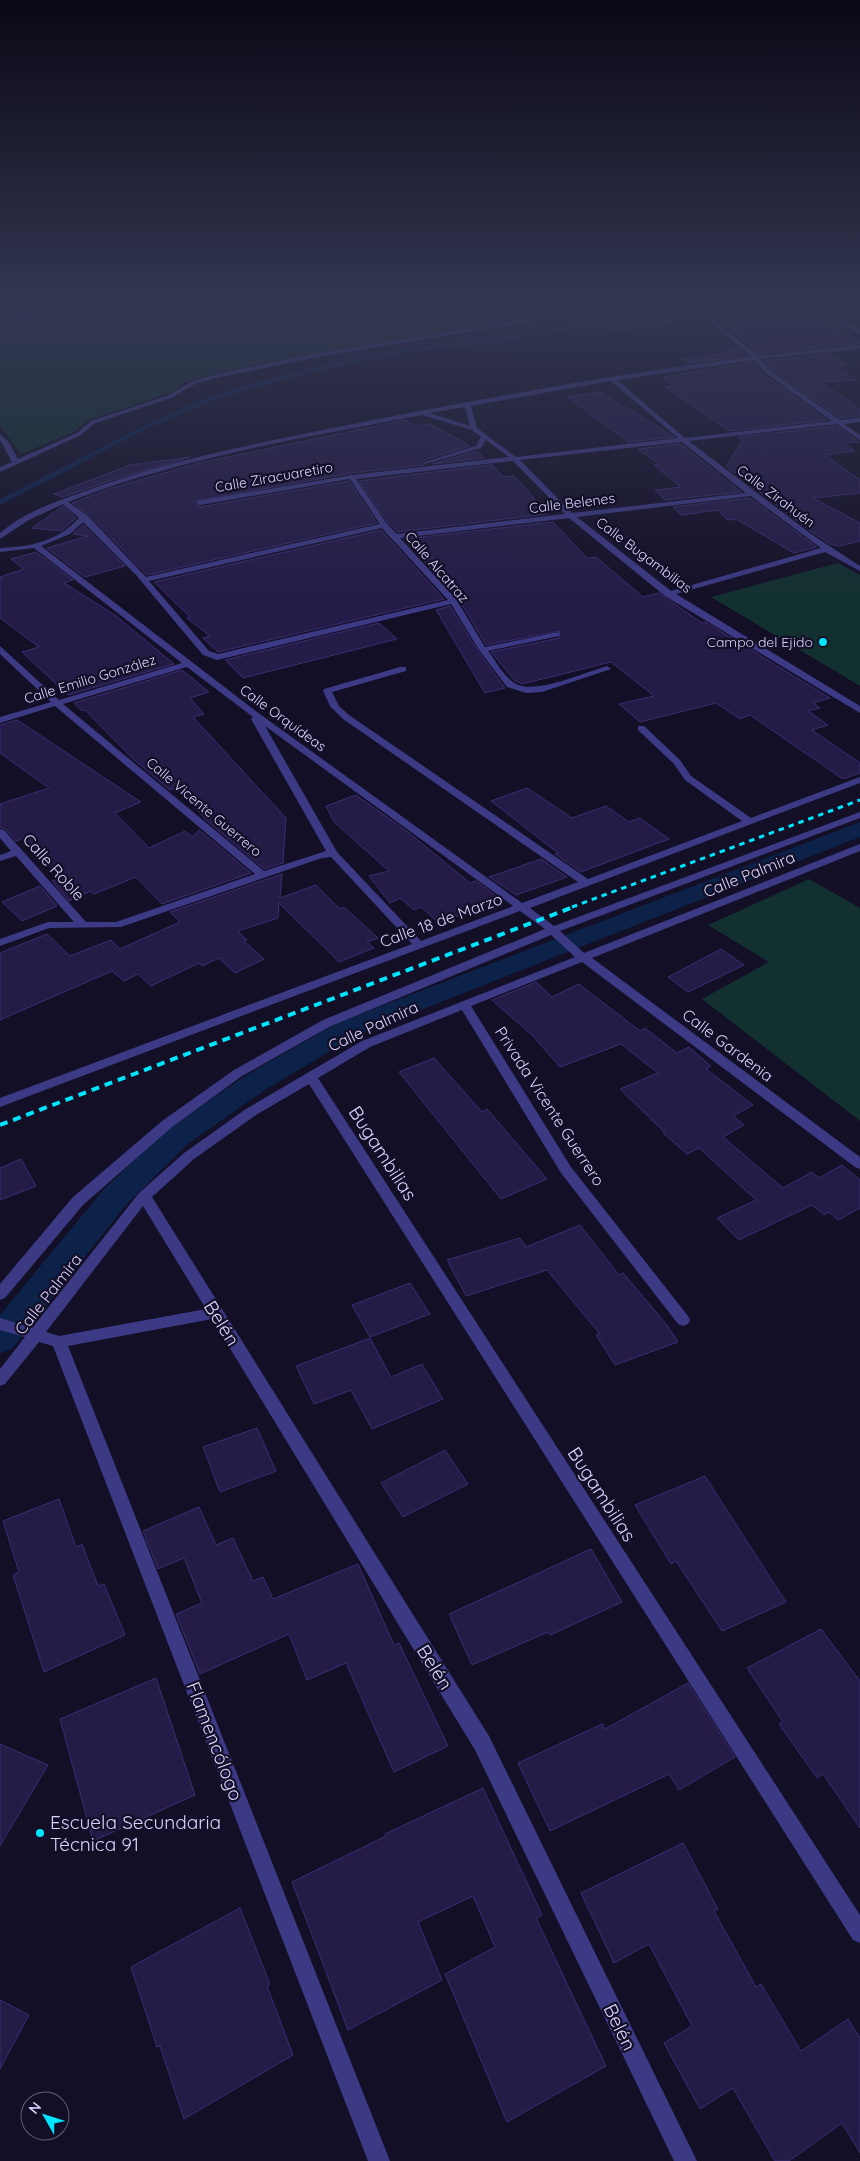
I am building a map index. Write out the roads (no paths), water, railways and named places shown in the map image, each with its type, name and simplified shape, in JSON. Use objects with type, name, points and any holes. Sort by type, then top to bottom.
[{"type":"street","points":[[0,470],[79,434],[93,422],[111,414],[144,406]]},
{"type":"street","points":[[0,537],[21,521],[64,502],[103,486],[163,467],[254,446],[458,406]]},
{"type":"street","points":[[468,406],[474,429]]},
{"type":"street","name":"Calle Zirahuén","points":[[643,406],[681,439],[752,494],[826,549],[860,569]]},
{"type":"street","points":[[815,406],[860,438]]},
{"type":"street","name":"Calle Bugambilias","points":[[423,413],[474,429],[485,436],[515,458],[571,516],[668,594],[860,710]]},
{"type":"street","name":"Calle Ziracuaretiro","points":[[200,503],[352,477],[860,420]]},
{"type":"street","points":[[0,436],[6,442],[16,462]]},
{"type":"street","points":[[401,472],[479,447],[485,436]]},
{"type":"street","name":"Calle Alcatraz","points":[[352,477],[384,525],[453,601],[483,650],[510,685],[526,690],[542,689],[607,669]]},
{"type":"street","name":"Calle Belenes","points":[[394,537],[752,494]]},
{"type":"street","points":[[64,502],[84,517],[143,580],[206,653],[217,656],[453,601]]},
{"type":"street","points":[[0,550],[35,545],[58,538],[77,528],[84,517]]},
{"type":"street","points":[[143,580],[384,525]]},
{"type":"street","name":"Calle Orquídeas","points":[[35,545],[254,714],[554,932]]},
{"type":"street","points":[[668,594],[826,549]]},
{"type":"street","points":[[483,650],[556,634]]},
{"type":"street","name":"Calle Vicente Guerrero","points":[[0,649],[4,658],[263,876],[321,855],[333,854]]},
{"type":"street","name":"Calle Emilio González","points":[[0,720],[187,664]]},
{"type":"street","points":[[403,669],[327,691],[337,711],[587,883]]},
{"type":"street","points":[[254,714],[333,854],[338,857],[419,945]]},
{"type":"street","points":[[641,728],[677,762],[688,778],[749,821]]},
{"type":"street","name":"Calle 18 de Marzo","points":[[0,1103],[860,780]]},
{"type":"street","points":[[0,1294],[78,1201],[167,1124],[238,1073],[327,1022],[554,932],[860,815]]},
{"type":"street","name":"Calle Roble","points":[[0,832],[83,925]]},
{"type":"street","name":"Calle Palmira","points":[[0,1380],[38,1334],[144,1196],[189,1156],[251,1112],[366,1044],[580,955],[860,847]]},
{"type":"street","points":[[0,858],[18,852]]},
{"type":"street","points":[[0,942],[48,925],[117,925],[263,876]]},
{"type":"street","name":"Calle Gardenia","points":[[554,932],[580,955],[860,1164]]},
{"type":"street","name":"Privada Vicente Guerrero","points":[[464,1004],[566,1170],[683,1320]]},
{"type":"street","name":"Bugambilias","points":[[310,1076],[860,1933]]},
{"type":"street","name":"Belén","points":[[144,1196],[482,1744],[686,2161]]},
{"type":"street","points":[[0,1324],[38,1334],[59,1342],[216,1313]]},
{"type":"street","name":"Flamencólogo","points":[[59,1342],[379,2161]]},
{"type":"waterway","points":[[83,459],[150,425],[195,406]]},
{"type":"waterway","points":[[0,502],[86,458]]},
{"type":"waterway","points":[[0,1339],[115,1197],[177,1137],[255,1083],[347,1029],[860,829]]},
{"type":"railway","points":[[572,907],[860,800]]},
{"type":"railway","points":[[0,1125],[576,906]]},
{"type":"place","name":"Campo del Ejido","points":[[823,642]]},
{"type":"place","name":"Escuela Secundaria Técnica 91","points":[[40,1833]]}]
